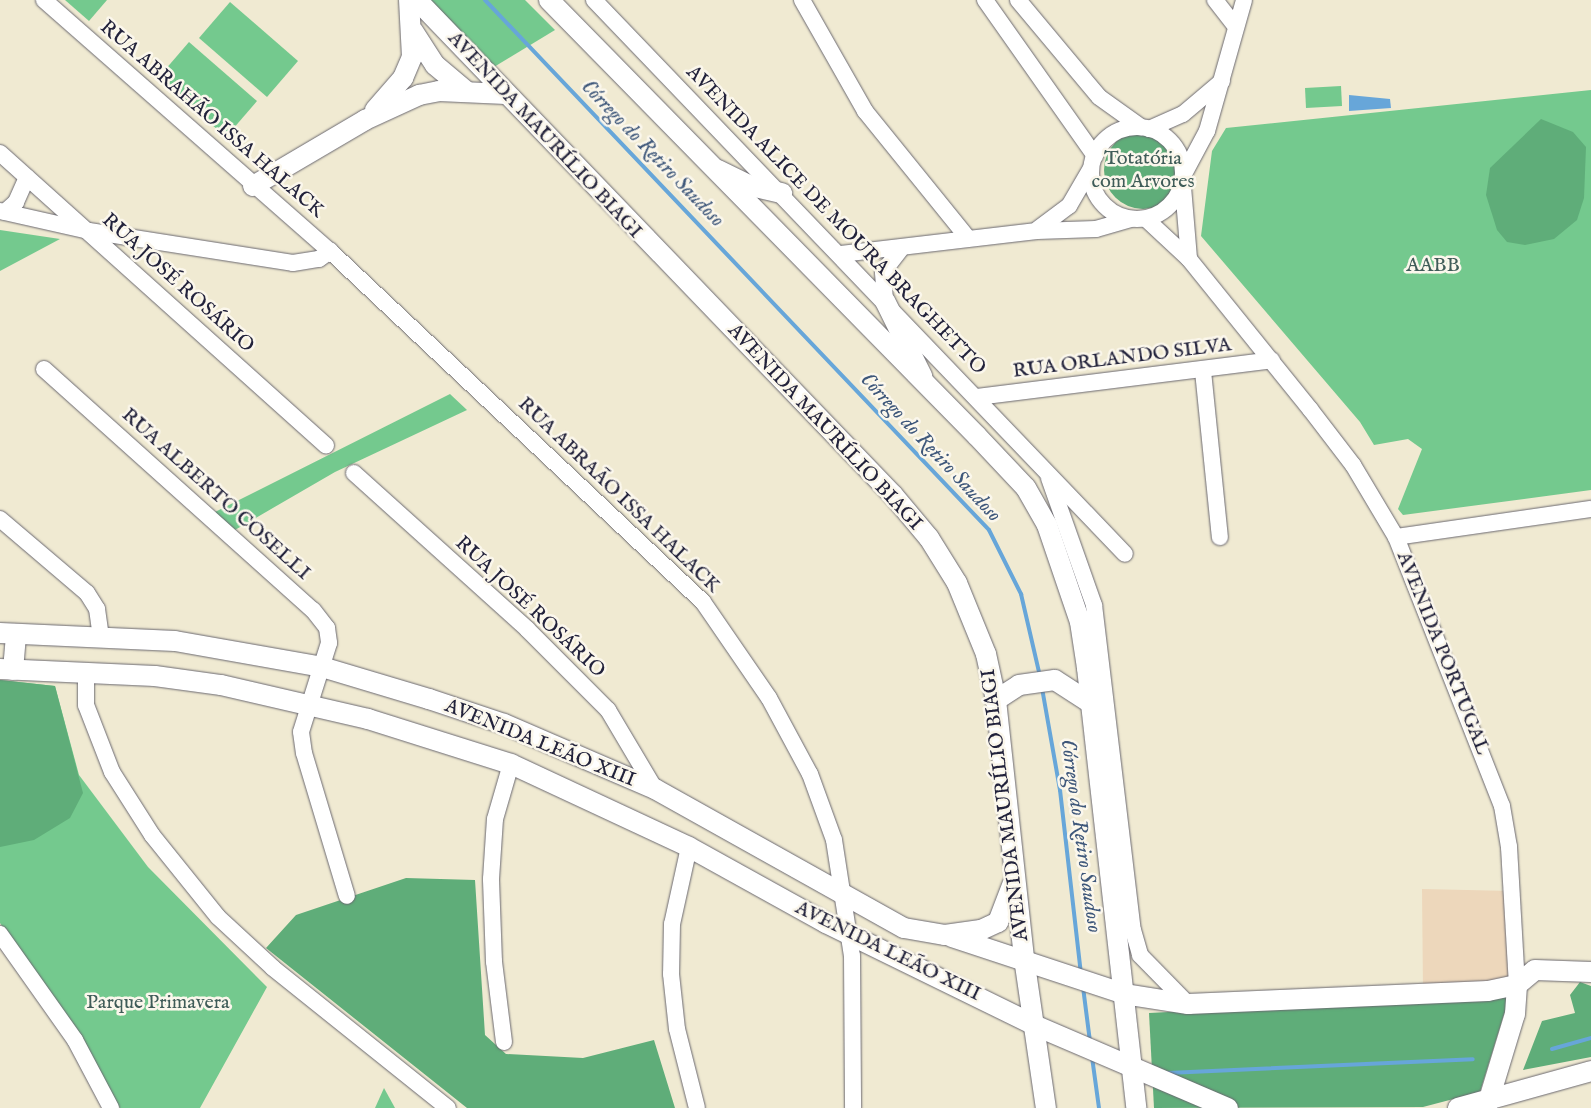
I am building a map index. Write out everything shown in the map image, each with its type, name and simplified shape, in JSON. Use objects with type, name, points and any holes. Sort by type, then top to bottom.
[{"type":"main road","points":[[365,120],[403,78],[413,31],[409,0]]},
{"type":"main road","name":"AVENIDA MAURÍLIO BIAGI","points":[[417,0],[929,538],[975,620],[996,700],[1024,958],[1046,1108]]},
{"type":"main road","points":[[549,0],[704,163],[1026,488],[1047,524],[1080,622],[1092,704],[1134,1070],[1136,1108]]},
{"type":"main road","points":[[413,31],[435,65],[466,91]]},
{"type":"main road","points":[[253,186],[365,120],[419,95],[466,91],[506,94]]},
{"type":"main road","points":[[704,163],[751,186],[782,193]]},
{"type":"main road","points":[[885,301],[931,393]]},
{"type":"main road","points":[[7,669],[8,634]]},
{"type":"main road","name":"AVENIDA LEÃO XIII","points":[[8,634],[175,641],[322,667],[504,724],[655,790],[749,838],[845,897],[904,928],[945,935],[981,930],[998,922],[1014,876]]},
{"type":"main road","name":"AVENIDA LEÃO XIII","points":[[7,669],[155,676],[309,705],[436,738],[511,764],[688,847],[849,935],[1034,1025],[1134,1070],[1228,1108]]},
{"type":"main road","points":[[996,700],[1019,684],[1055,680],[1092,704]]},
{"type":"main road","points":[[1106,831],[1124,856]]},
{"type":"main road","points":[[945,935],[1024,958],[1124,994],[1188,1004],[1488,992],[1517,985],[1534,970],[1591,972]]},
{"type":"main road","name":"AVENIDA PORTUGAL","points":[[1488,1103],[1515,1014],[1517,985]]},
{"type":"main road","points":[[1458,1108],[1488,1103],[1591,1071]]},
{"type":"street","name":"RUA ABRAHÃO ISSA HALACK","points":[[44,0],[253,186],[330,251]]},
{"type":"street","name":"AVENIDA ALICE DE MOURA BRAGHETTO","points":[[594,0],[841,254],[1046,471]]},
{"type":"street","points":[[802,0],[865,111],[968,238]]},
{"type":"street","points":[[986,0],[1093,161],[1092,180],[1101,200],[1117,215],[1139,219]]},
{"type":"street","points":[[1018,0],[1099,97],[1174,145],[1183,179],[1190,259]]},
{"type":"street","points":[[1215,0],[1235,26]]},
{"type":"street","points":[[841,254],[900,250],[968,238],[1037,230],[1096,229],[1139,219],[1170,206],[1207,131],[1224,80],[1235,26],[1244,0]]},
{"type":"street","points":[[1037,230],[1069,206],[1108,137],[1145,128],[1183,114],[1224,80]]},
{"type":"street","name":"RUA JOSÉ ROSÁRIO","points":[[0,153],[326,446]]},
{"type":"street","points":[[2,211],[16,202],[27,177]]},
{"type":"street","points":[[2,211],[89,231],[293,263],[320,259],[330,251]]},
{"type":"street","name":"AVENIDA PORTUGAL","points":[[1139,219],[1190,259],[1272,360],[1353,465],[1396,537],[1502,806],[1509,847],[1517,985]]},
{"type":"street","points":[[885,301],[883,272],[900,250]]},
{"type":"street","name":"RUA ABRAÃO ISSA HALACK","points":[[330,251],[703,602],[769,698],[810,774],[834,840],[845,897],[849,935],[853,1108]]},
{"type":"street","name":"RUA ORLANDO SILVA","points":[[977,397],[1203,371],[1272,360]]},
{"type":"street","name":"RUA ALBERTO COSELLI","points":[[44,369],[313,610],[327,628],[322,667],[302,732],[304,753],[347,896]]},
{"type":"street","points":[[1203,371],[1220,537]]},
{"type":"street","points":[[1046,471],[1125,554]]},
{"type":"street","points":[[1046,471],[1094,605],[1134,934],[1140,955],[1156,975],[1188,1004]]},
{"type":"street","name":"RUA JOSÉ ROSÁRIO","points":[[354,473],[527,629],[608,710],[655,790]]},
{"type":"street","points":[[1396,537],[1591,510]]},
{"type":"street","points":[[0,519],[87,593],[97,609],[101,638]]},
{"type":"street","points":[[86,673],[86,705],[112,772],[152,835],[218,917],[273,968],[448,1108]]},
{"type":"street","points":[[504,1042],[494,962],[491,879],[495,818],[511,764]]},
{"type":"street","points":[[688,847],[672,924],[671,974],[677,1030],[697,1108]]},
{"type":"street","points":[[0,934],[75,1040],[111,1108]]},
{"type":"street","points":[[1124,994],[1134,934]]},
{"type":"street","points":[[426,1091],[426,1108]]},
{"type":"shaded area","points":[[1422,889],[1511,891],[1517,985],[1423,993]]},
{"type":"green space","points":[[65,0],[107,0],[89,21]]},
{"type":"green space","points":[[422,0],[525,0],[555,30],[489,70]]},
{"type":"green space","points":[[230,2],[298,61],[267,97],[199,38]]},
{"type":"green space","points":[[189,42],[257,101],[226,137],[158,78]]},
{"type":"green space","points":[[1341,86],[1342,106],[1306,108],[1305,88]]},
{"type":"green space","name":"AABB","points":[[1591,90],[1591,490],[1403,515],[1398,509],[1422,449],[1408,439],[1374,445],[1360,422],[1201,236],[1212,151],[1226,128]]},
{"type":"green space","points":[[1541,119],[1573,132],[1586,147],[1584,198],[1577,220],[1554,239],[1525,245],[1507,242],[1497,230],[1486,195],[1490,168]]},
{"type":"green space","name":"Totatória com Arvores","points":[[1143,131],[1158,134],[1171,142],[1179,155],[1182,170],[1179,185],[1171,198],[1158,206],[1143,209],[1128,206],[1115,198],[1107,185],[1104,170],[1107,155],[1115,142],[1128,134]]},
{"type":"green space","points":[[0,230],[60,239],[0,271]]},
{"type":"green space","points":[[450,394],[467,410],[335,472],[228,534],[215,512]]},
{"type":"green space","name":"Parque Primavera","points":[[0,680],[55,686],[79,775],[148,867],[267,987],[200,1108],[120,1108],[0,923]]},
{"type":"green space","points":[[0,680],[55,686],[83,793],[70,818],[34,840],[0,847]]},
{"type":"green space","points":[[406,878],[475,880],[485,1035],[506,1054],[583,1058],[654,1040],[675,1108],[467,1108],[266,948],[296,915]]},
{"type":"green space","points":[[1580,982],[1591,986],[1591,1057],[1523,1070],[1542,1021],[1575,1013],[1570,995]]},
{"type":"green space","points":[[1510,995],[1480,1092],[1423,1107],[1154,1108],[1149,1013]]},
{"type":"green space","points":[[384,1088],[395,1108],[375,1108]]},
{"type":"water","points":[[1349,95],[1390,99],[1391,108],[1349,111]]},
{"type":"waterway","name":"Córrego do Retiro Saudoso","points":[[485,0],[989,530],[1021,594],[1040,676]]},
{"type":"waterway","name":"Córrego do Retiro Saudoso","points":[[1042,688],[1060,790],[1081,973]]},
{"type":"waterway","name":"Córrego do Retiro Saudoso","points":[[1083,987],[1090,1042]]},
{"type":"waterway","points":[[1552,1049],[1591,1038]]},
{"type":"waterway","name":"Córrego do Retiro Saudoso","points":[[1092,1057],[1099,1108]]},
{"type":"waterway","points":[[1168,1073],[1473,1059]]}]
